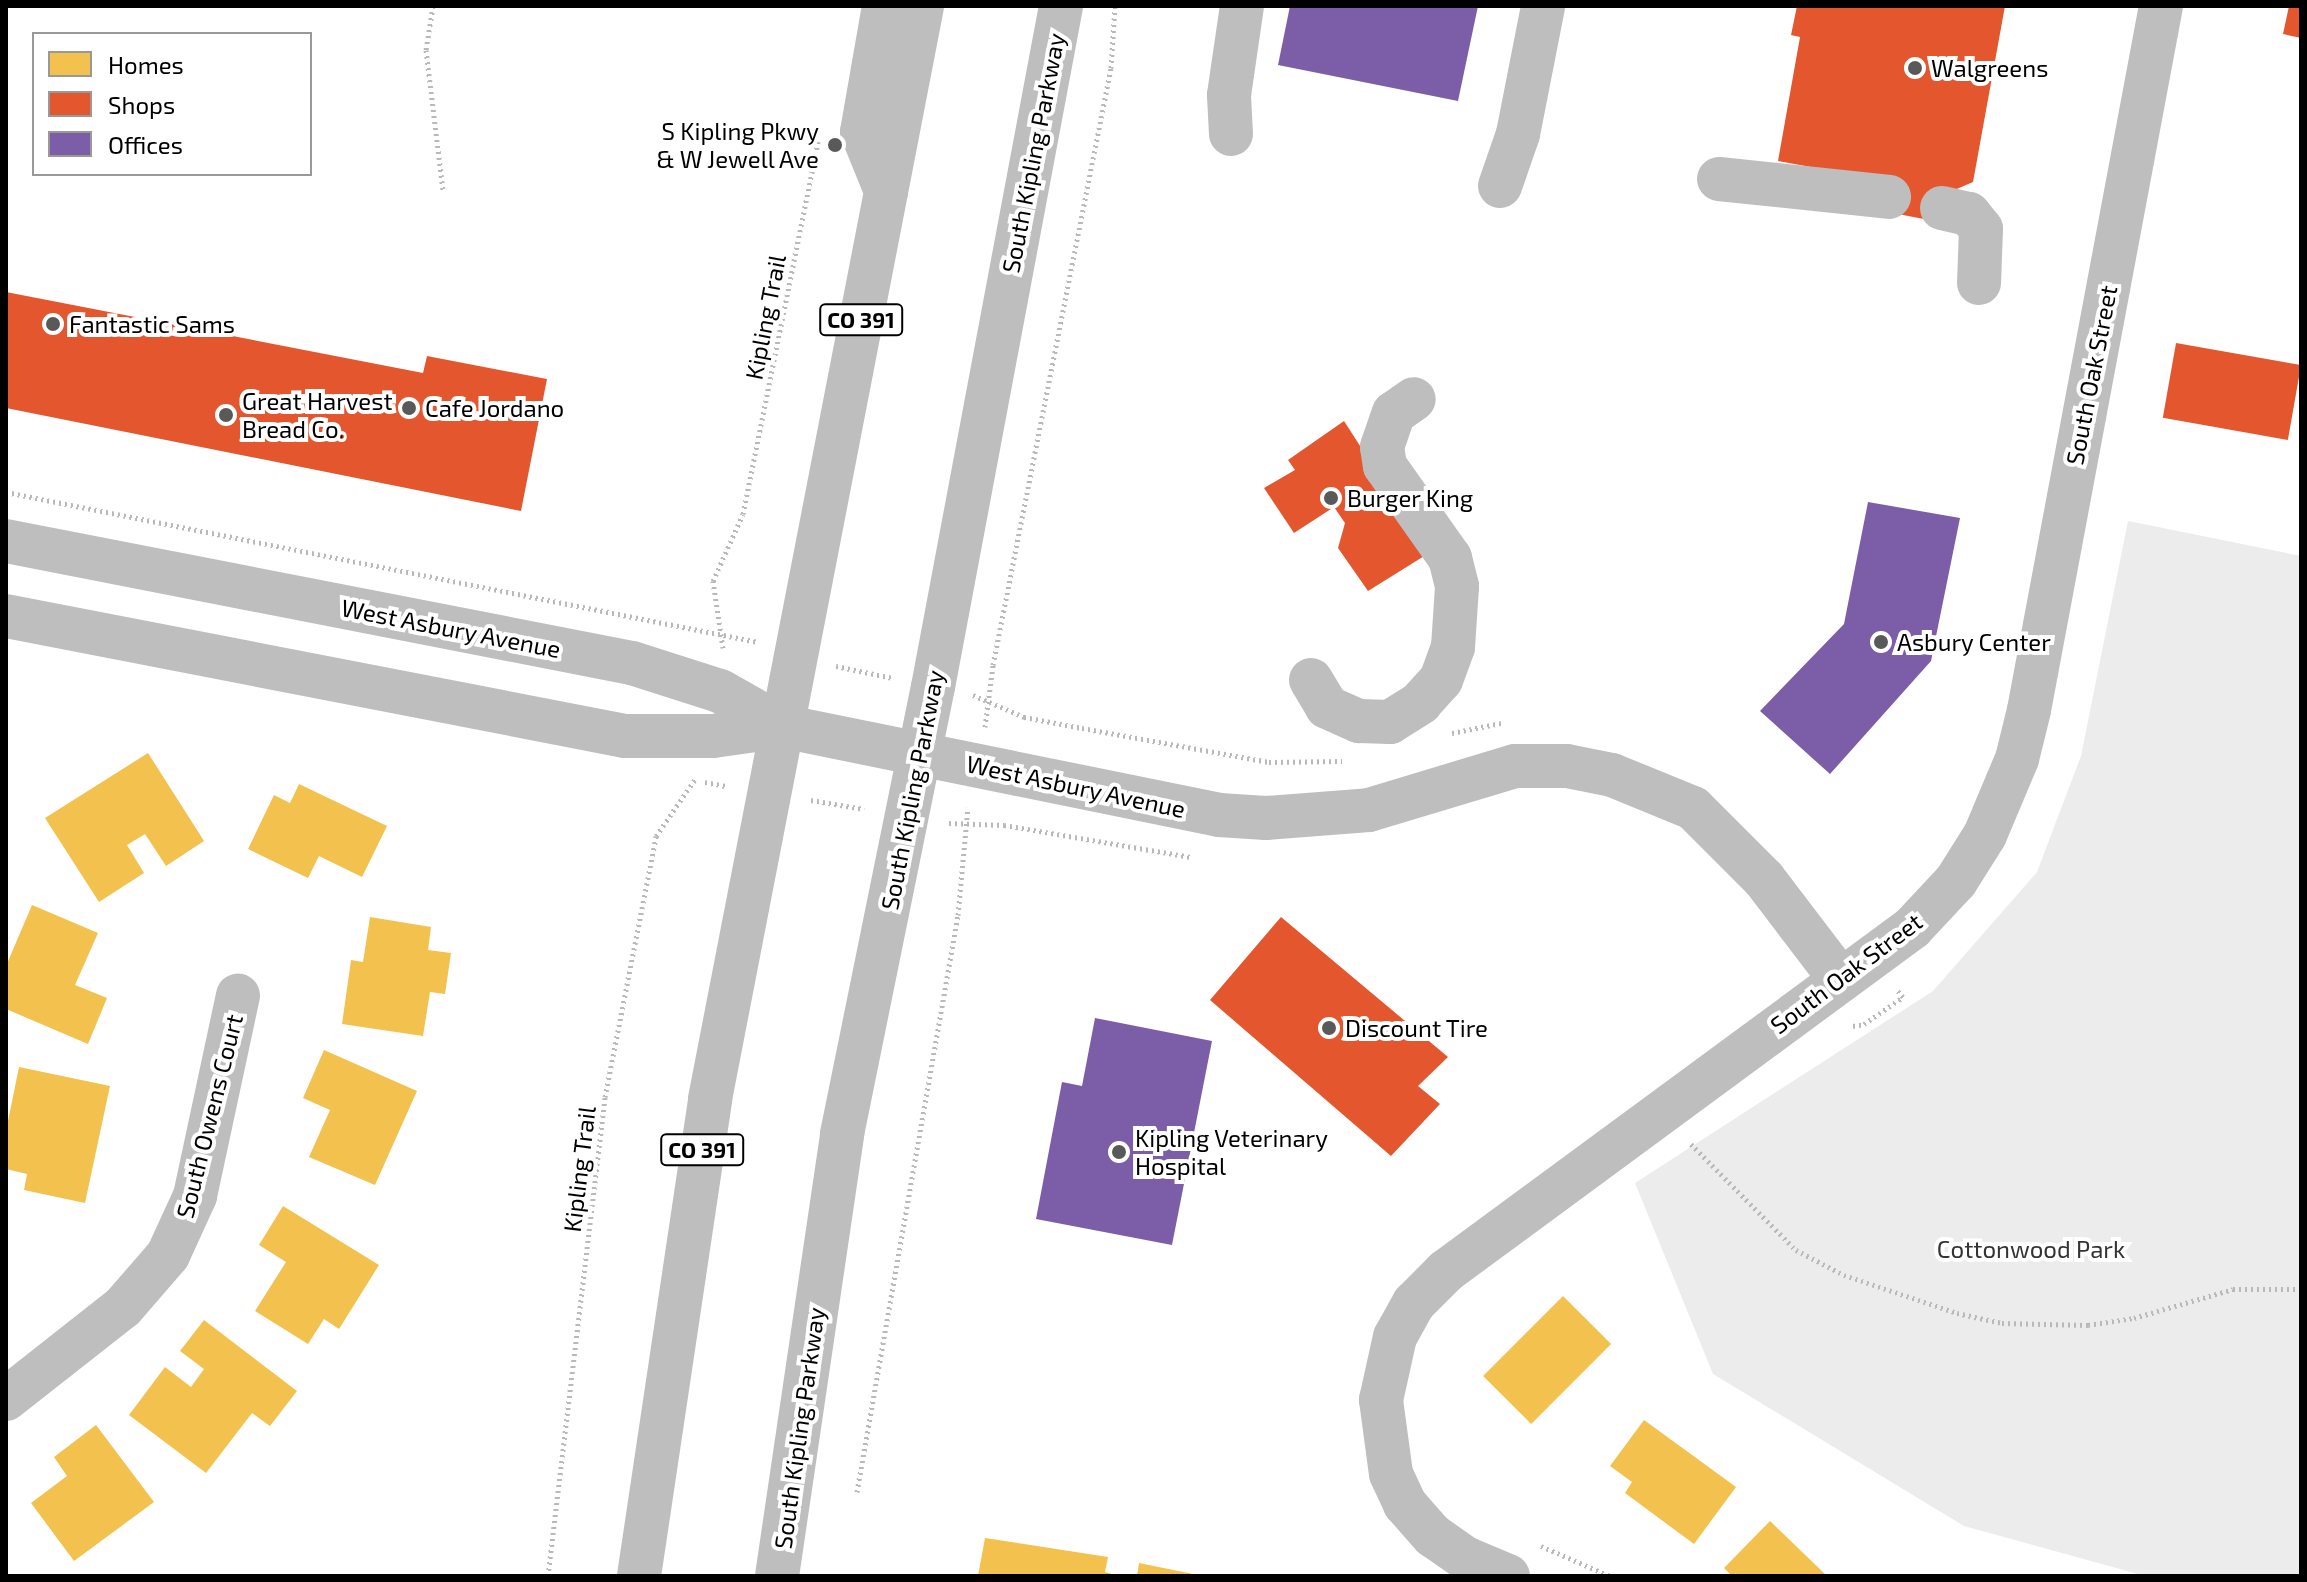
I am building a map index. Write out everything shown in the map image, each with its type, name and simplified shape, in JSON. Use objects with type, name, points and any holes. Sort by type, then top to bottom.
[{"type":"street","points":[[884,6],[862,132],[886,191]]},
{"type":"street","name":"CO 391","points":[[639,1576],[710,1099],[922,6]]},
{"type":"street","name":"South Kipling Parkway","points":[[777,1576],[842,1134],[908,816],[1061,6]]},
{"type":"street","points":[[1022,212],[1077,6]]},
{"type":"street","points":[[1231,134],[1229,95],[1242,6]]},
{"type":"street","points":[[1500,186],[1518,134],[1543,6]]},
{"type":"street","name":"South Oak Street","points":[[1517,1558],[1433,1536],[1405,1504],[1391,1474],[1383,1434],[1386,1368],[1395,1337],[1414,1303],[1446,1271],[1912,928],[1956,881],[1985,835],[2017,759],[2161,6]]},
{"type":"street","points":[[1719,179],[1889,197]]},
{"type":"street","points":[[1942,208],[1969,214],[1981,229],[1979,283]]},
{"type":"street","points":[[1311,680],[1327,707],[1359,721],[1390,722],[1420,703],[1441,680],[1453,647],[1457,586],[1450,558],[1385,466],[1382,447],[1394,413],[1414,399]]},
{"type":"street","name":"West Asbury Avenue","points":[[6,541],[632,663],[720,691],[782,726],[1149,802],[1266,818],[1369,810],[1515,766],[1567,766],[1612,775],[1693,808],[1764,879],[1841,980]]},
{"type":"street","points":[[6,616],[625,736],[713,736],[782,726]]},
{"type":"street","name":"South Owens Court","points":[[6,1399],[111,1317],[168,1255],[195,1196],[238,996]]},
{"type":"path","points":[[433,6],[426,50],[443,190]]},
{"type":"path","points":[[991,698],[993,665],[1111,68],[1115,6]]},
{"type":"path","name":"Kipling Trail","points":[[718,630],[713,581],[743,514],[821,129]]},
{"type":"path","points":[[6,492],[718,630],[797,654],[991,698],[1024,717],[1269,762],[1351,760]]},
{"type":"path","points":[[1440,737],[1481,724],[1515,723]]},
{"type":"path","name":"Kipling Trail","points":[[548,1576],[605,1097],[656,836],[695,780],[770,794]]},
{"type":"path","points":[[770,794],[964,826],[958,915],[857,1492]]},
{"type":"path","points":[[1685,1137],[1796,1250],[1844,1275],[1957,1313],[2030,1326],[2088,1325],[2134,1318],[2233,1289],[2301,1289]]},
{"type":"path","points":[[1517,1558],[1610,1576]]},
{"type":"green space","name":"Cottonwood Park","points":[[2128,521],[2301,556],[2301,1576],[2145,1576],[1964,1526],[1713,1374],[1635,1183],[1933,991],[2037,872],[2081,756]]},
{"type":"building: Homes","points":[[148,753],[204,841],[166,866],[145,834],[127,845],[144,873],[99,902],[45,818]]},
{"type":"building: Homes","points":[[299,784],[387,826],[362,877],[319,856],[308,878],[248,849],[274,795],[290,803]]},
{"type":"building: Homes","points":[[32,905],[98,933],[75,985],[107,998],[88,1044],[6,1009],[6,966]]},
{"type":"building: Homes","points":[[370,917],[431,927],[428,950],[451,953],[445,994],[430,992],[423,1036],[342,1024],[351,960],[363,962]]},
{"type":"building: Homes","points":[[324,1050],[417,1091],[375,1185],[309,1157],[330,1110],[303,1098]]},
{"type":"building: Homes","points":[[19,1067],[110,1086],[85,1203],[24,1190],[27,1174],[6,1169],[6,1131]]},
{"type":"building: Homes","points":[[283,1206],[379,1265],[339,1329],[324,1319],[308,1344],[255,1311],[286,1262],[259,1245]]},
{"type":"building: Homes","points":[[1563,1296],[1611,1344],[1531,1424],[1483,1376]]},
{"type":"building: Homes","points":[[204,1320],[297,1391],[270,1426],[252,1413],[206,1473],[129,1415],[165,1367],[191,1387],[204,1369],[180,1351]]},
{"type":"building: Homes","points":[[1644,1420],[1736,1487],[1694,1544],[1625,1493],[1632,1482],[1610,1466]]},
{"type":"building: Homes","points":[[96,1425],[154,1502],[74,1561],[31,1503],[67,1476],[54,1457]]},
{"type":"building: Homes","points":[[1770,1521],[1827,1576],[1732,1576],[1724,1568]]},
{"type":"building: Homes","points":[[985,1538],[1108,1557],[1105,1572],[1118,1576],[978,1576]]},
{"type":"building: Homes","points":[[1139,1563],[1198,1575],[1198,1576],[1137,1576]]},
{"type":"building: Shops","name":"Walgreens","points":[[1797,6],[2005,6],[1973,182],[1945,194],[1940,222],[1887,212],[1892,182],[1778,161],[1800,37],[1791,35]]},
{"type":"building: Shops","points":[[2289,6],[2301,6],[2301,38],[2283,34]]},
{"type":"building: Shops","points":[[6,292],[423,373],[427,356],[547,379],[521,511],[6,408]]},
{"type":"building: Shops","points":[[2176,343],[2301,365],[2288,440],[2163,418]]},
{"type":"building: Shops","name":"Burger King","points":[[1344,421],[1429,553],[1368,591],[1338,548],[1345,523],[1334,507],[1294,533],[1264,488],[1295,470],[1288,460]]},
{"type":"building: Shops","name":"Discount Tire","points":[[1281,917],[1448,1057],[1418,1086],[1440,1104],[1391,1156],[1210,1000]]},
{"type":"building: Offices","points":[[1290,6],[1478,6],[1458,101],[1278,65]]},
{"type":"building: Offices","name":"Asbury Center","points":[[1868,502],[1960,518],[1931,661],[1830,774],[1760,711],[1844,624]]},
{"type":"building: Offices","name":"Kipling Veterinary Hospital","points":[[1095,1018],[1212,1041],[1172,1245],[1036,1219],[1062,1082],[1082,1086]]},
{"type":"place","name":"Walgreens","points":[[1915,68]]},
{"type":"place","name":"S Kipling Pkwy & W Jewell Ave","points":[[835,145]]},
{"type":"place","name":"Fantastic Sams","points":[[53,324]]},
{"type":"place","name":"Cafe Jordano","points":[[409,408]]},
{"type":"place","name":"Great Harvest Bread Co.","points":[[226,415]]},
{"type":"place","name":"Burger King","points":[[1331,498]]},
{"type":"place","name":"Asbury Center","points":[[1881,642]]},
{"type":"place","name":"Discount Tire","points":[[1329,1028]]},
{"type":"place","name":"Kipling Veterinary Hospital","points":[[1119,1152]]}]
